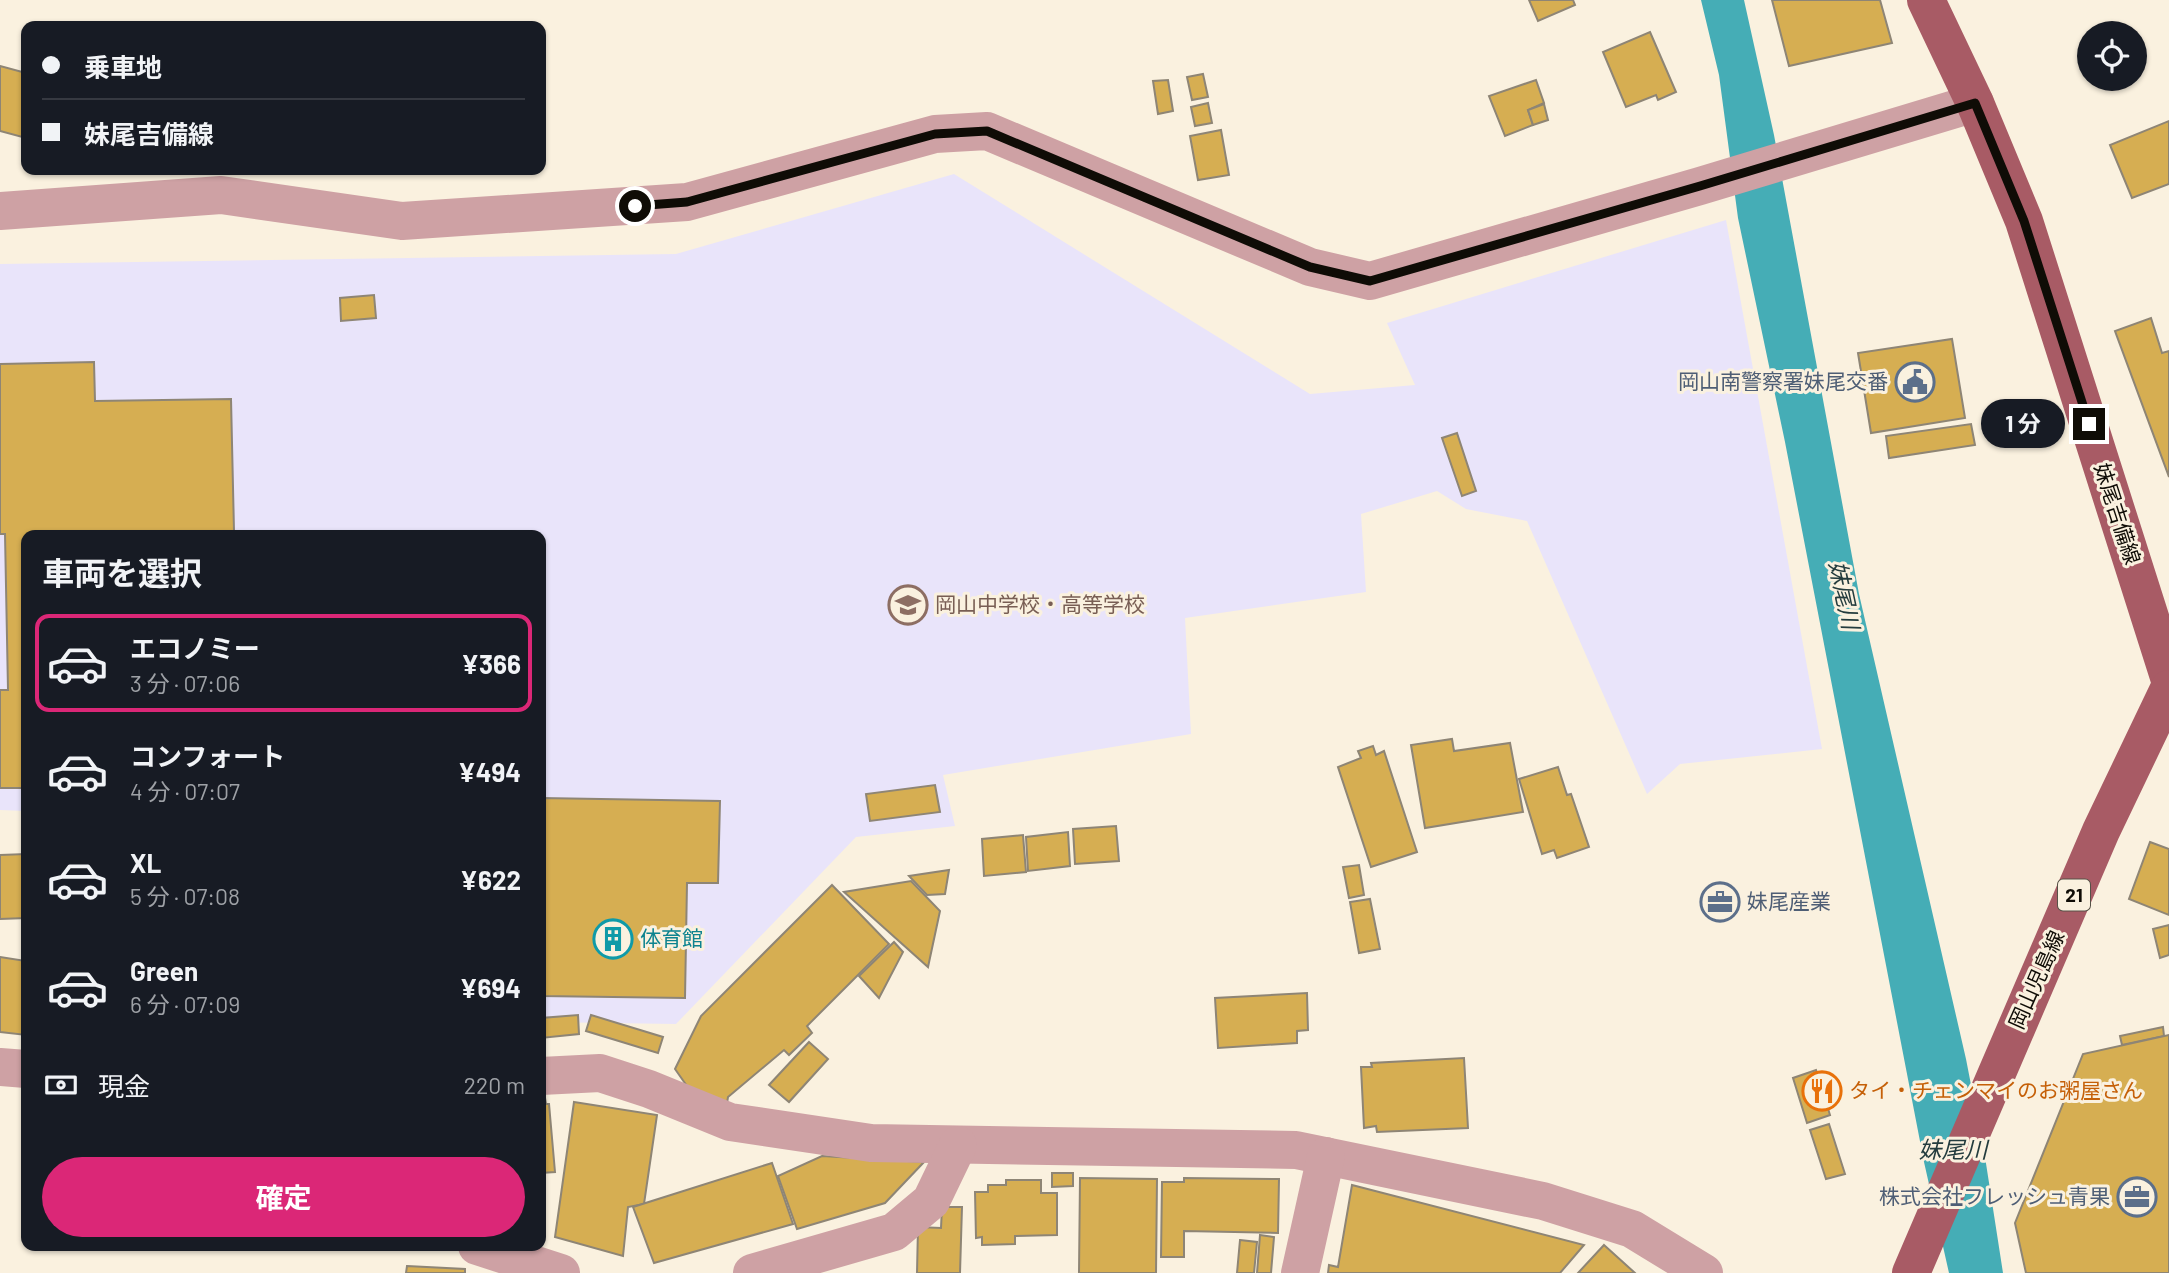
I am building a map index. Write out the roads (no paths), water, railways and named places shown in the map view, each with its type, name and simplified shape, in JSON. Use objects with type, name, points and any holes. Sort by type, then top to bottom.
[{"type":"main road","name":"妹尾吉備線","points":[[1926,0],[1975,103],[2024,221],[2169,677]]},
{"type":"main road","name":"岡山児島線","points":[[1911,1273],[2101,831],[2169,689]]},
{"type":"street","points":[[0,211],[221,195],[402,221],[687,202],[935,134],[987,131],[1310,267],[1370,281],[1975,103]]},
{"type":"street","points":[[0,1067],[21,1069]]},
{"type":"street","points":[[546,1076],[600,1073],[649,1089],[730,1122],[871,1143],[1296,1150],[1542,1201],[1632,1228],[1704,1273]]},
{"type":"street","points":[[772,1270],[894,1232],[931,1201],[958,1145]]},
{"type":"street","points":[[1300,1273],[1326,1156]]},
{"type":"street","points":[[493,1251],[561,1273]]},
{"type":"water","name":"妹尾川","points":[[1701,0],[1744,0],[1774,135],[1859,594],[1966,1059],[2003,1273],[1949,1273],[1924,1162],[1785,442],[1738,218],[1719,75]]},
{"type":"place","name":"岡山南警察署妹尾交番","points":[[1915,382]]},
{"type":"place","name":"岡山中学校・高等学校","points":[[908,605]]},
{"type":"place","name":"妹尾産業","points":[[1720,902]]},
{"type":"place","name":"体育館","points":[[613,939]]},
{"type":"place","name":"タイ・チェンマイのお粥屋さん","points":[[1822,1091]]},
{"type":"place","name":"株式会社フレッシュ青果","points":[[2137,1197]]}]
